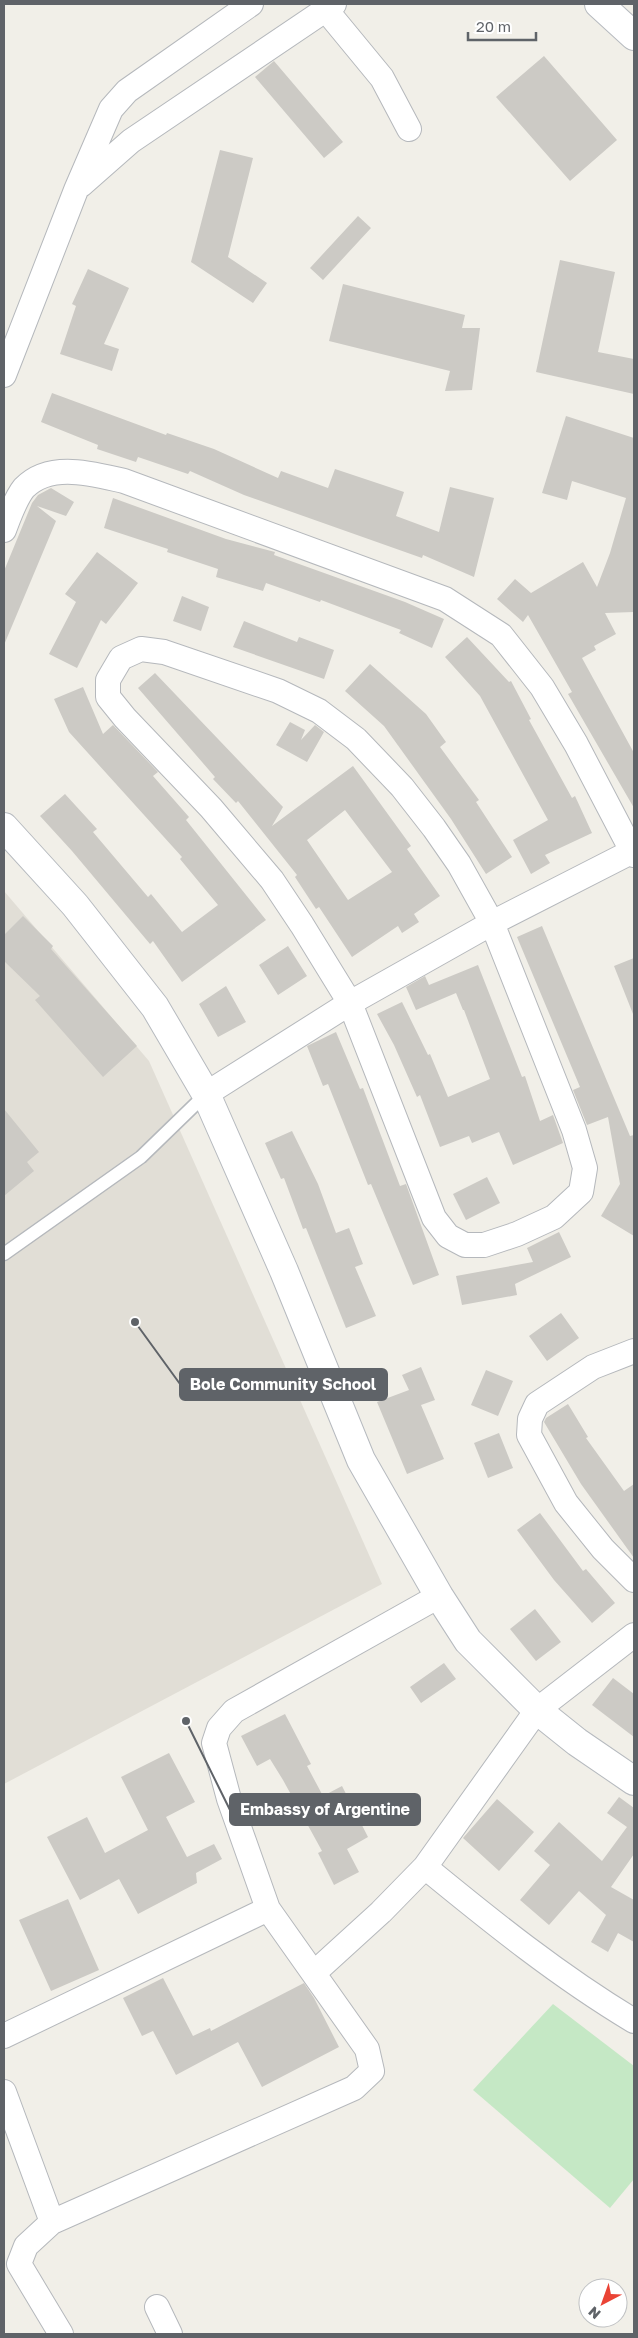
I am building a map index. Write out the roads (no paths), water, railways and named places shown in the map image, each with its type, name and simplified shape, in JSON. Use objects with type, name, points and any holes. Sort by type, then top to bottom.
[{"type":"street","points":[[4,375],[76,190],[111,109],[127,91],[251,4]]},
{"type":"street","points":[[599,4],[634,36]]},
{"type":"street","points":[[76,190],[131,141],[330,7],[382,78],[409,129]]},
{"type":"street","points":[[4,530],[24,489],[40,478],[62,472],[85,473],[124,480],[445,599],[501,635],[542,688],[576,744],[633,853],[492,923],[350,1003],[206,1094]]},
{"type":"street","points":[[141,649],[164,652],[278,691],[319,711],[356,739],[402,786],[459,864],[492,923],[574,1130],[585,1168],[581,1192],[554,1217],[517,1234],[484,1245],[464,1245],[448,1236],[434,1218],[350,1003],[272,880],[211,808],[125,718],[108,697],[108,680],[121,658],[128,653],[141,649]]},
{"type":"street","points":[[4,827],[75,905],[155,1007],[206,1094],[284,1270],[361,1460],[439,1596],[468,1641],[537,1710],[577,1742],[634,1781]]},
{"type":"street","points":[[634,1352],[593,1367],[537,1404],[530,1419],[529,1435],[566,1503],[603,1549],[634,1580]]},
{"type":"street","points":[[61,2334],[11,2259],[52,2222],[354,2088],[372,2071],[367,2049],[268,1909],[229,1799],[214,1743],[219,1728],[234,1711],[439,1596]]},
{"type":"street","points":[[314,1973],[381,1912],[424,1867],[537,1710],[634,1635]]},
{"type":"street","points":[[424,1867],[531,1953],[598,1999],[634,2020]]},
{"type":"street","points":[[4,2036],[268,1909]]},
{"type":"street","points":[[4,2092],[52,2222]]},
{"type":"street","points":[[157,2307],[170,2334]]},
{"type":"lane","points":[[4,1254],[141,1157],[206,1094]]},
{"type":"place","name":"Bole Community School","points":[[135,1322]]},
{"type":"place","name":"Embassy of Argentine","points":[[186,1721]]}]
